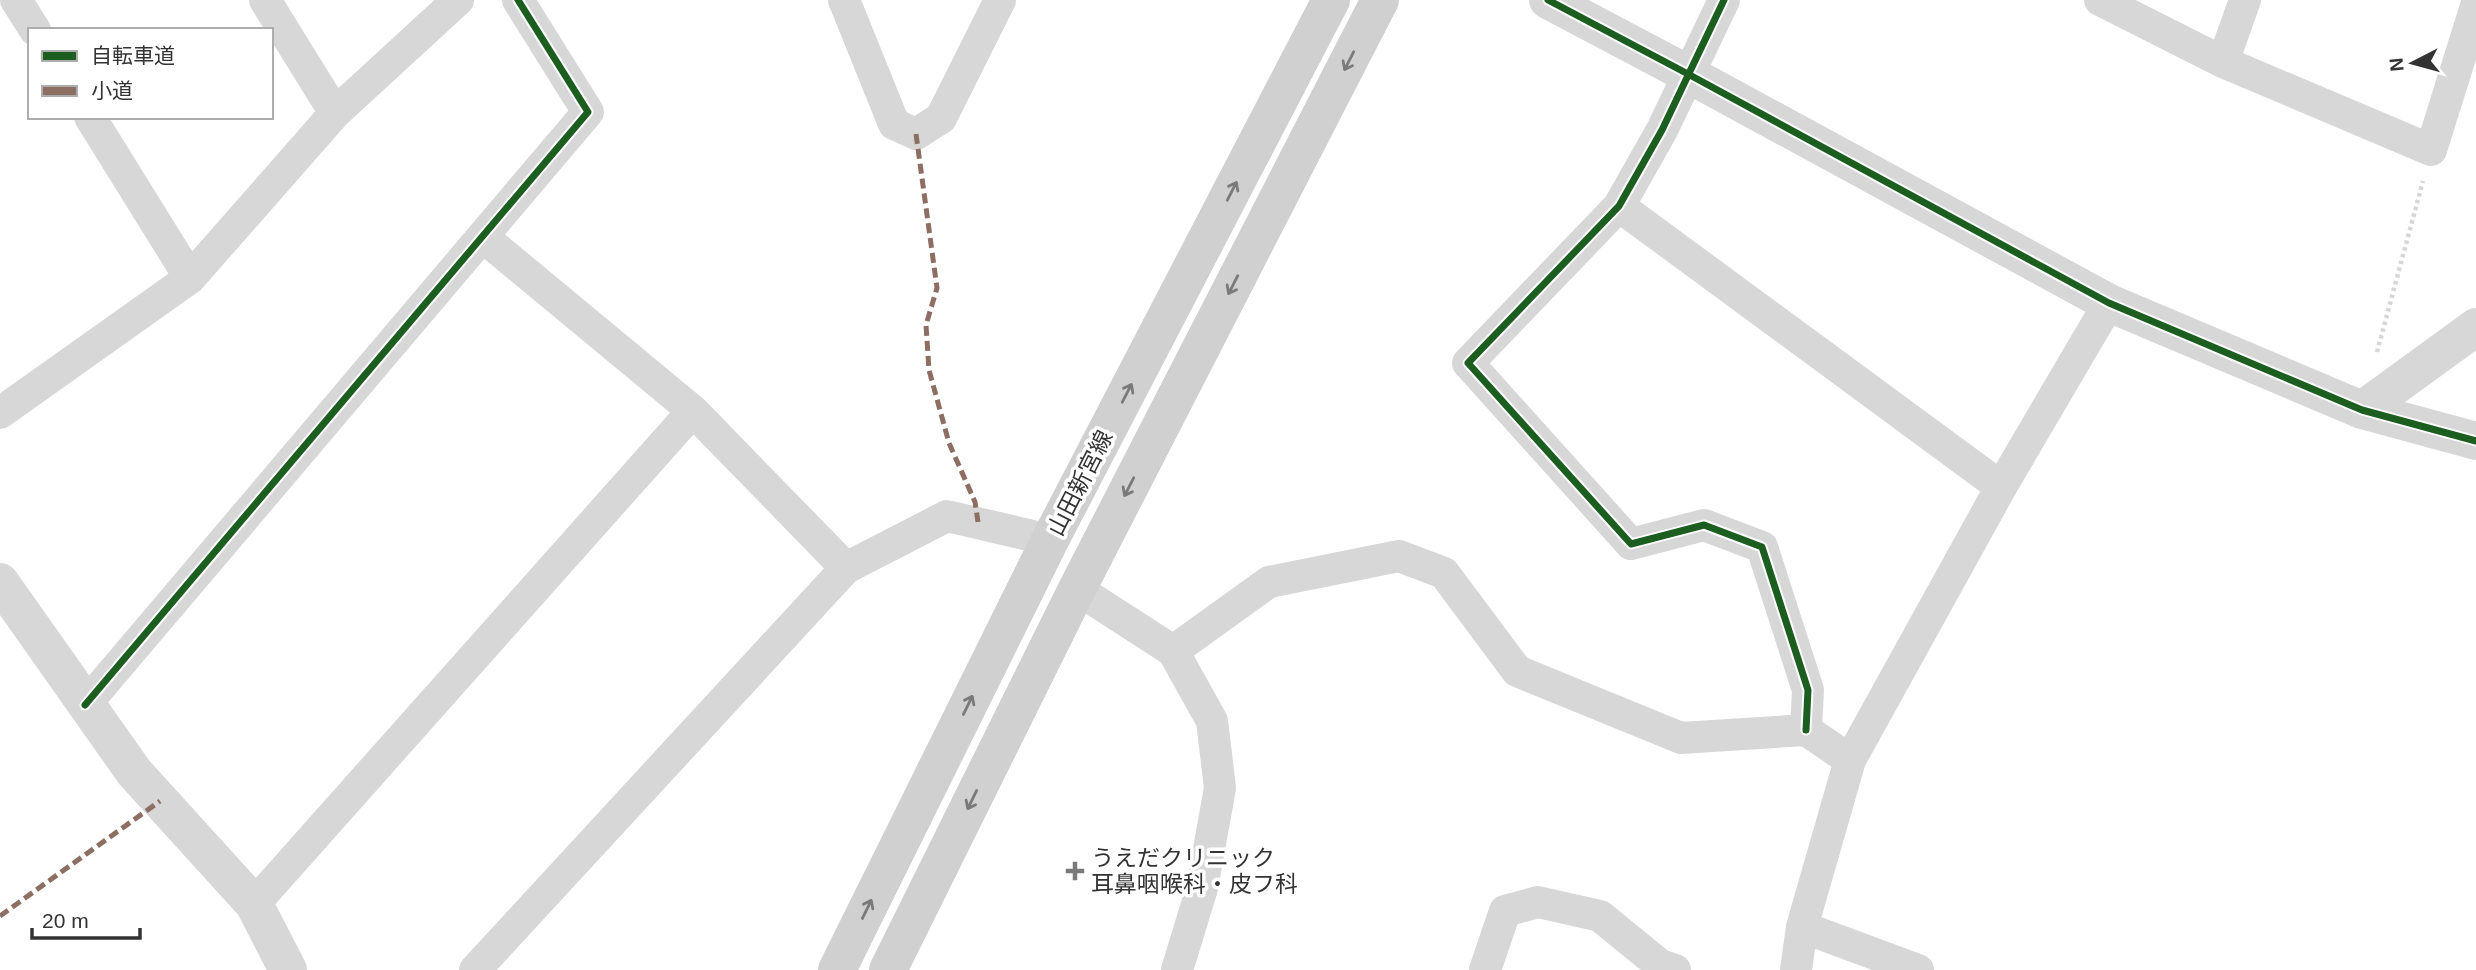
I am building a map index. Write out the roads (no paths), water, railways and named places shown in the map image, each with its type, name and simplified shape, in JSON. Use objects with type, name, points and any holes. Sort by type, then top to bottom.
[{"type":"main road","name":"山田新宮線","points":[[837,970],[1050,540],[1331,0]]},
{"type":"main road","name":"山田新宮線","points":[[888,970],[1077,589],[1380,0]]},
{"type":"street","points":[[16,0],[34,28]]},
{"type":"street","points":[[265,0],[335,113]]},
{"type":"street","points":[[0,413],[190,278],[335,113],[458,0]]},
{"type":"street","points":[[85,705],[588,112],[519,0]]},
{"type":"street","points":[[844,0],[894,124],[916,134],[941,118],[1000,0]]},
{"type":"street","points":[[1548,0],[2109,303],[2362,410],[2476,440]]},
{"type":"street","points":[[1724,0],[1662,130],[1619,206],[1468,363],[1631,544],[1704,525],[1762,547],[1808,690],[1806,730]]},
{"type":"street","points":[[2100,0],[2223,62],[2431,150],[2476,5]]},
{"type":"street","points":[[2223,62],[2245,0]]},
{"type":"street","points":[[91,119],[190,278]]},
{"type":"street","points":[[1619,206],[2001,487]]},
{"type":"street","points":[[484,237],[693,411],[846,568]]},
{"type":"street","points":[[1796,970],[1802,927],[1850,760],[2001,487],[2109,303]]},
{"type":"street","points":[[2362,410],[2476,327]]},
{"type":"street","points":[[254,904],[693,411]]},
{"type":"street","points":[[475,970],[846,568],[947,516],[1050,540]]},
{"type":"street","points":[[1174,651],[1269,582],[1399,556],[1444,573],[1517,671],[1681,738],[1806,730],[1850,760]]},
{"type":"street","points":[[0,582],[134,772],[254,904],[288,970]]},
{"type":"street","points":[[1077,589],[1174,651],[1212,721],[1220,788],[1202,888],[1177,970]]},
{"type":"street","points":[[1485,970],[1505,911],[1538,902],[1600,916],[1660,965],[1675,970]]},
{"type":"street","points":[[1802,927],[1918,970]]},
{"type":"place","name":"うえだクリニック 耳鼻咽喉科・皮フ科","points":[[1075,871]]}]
